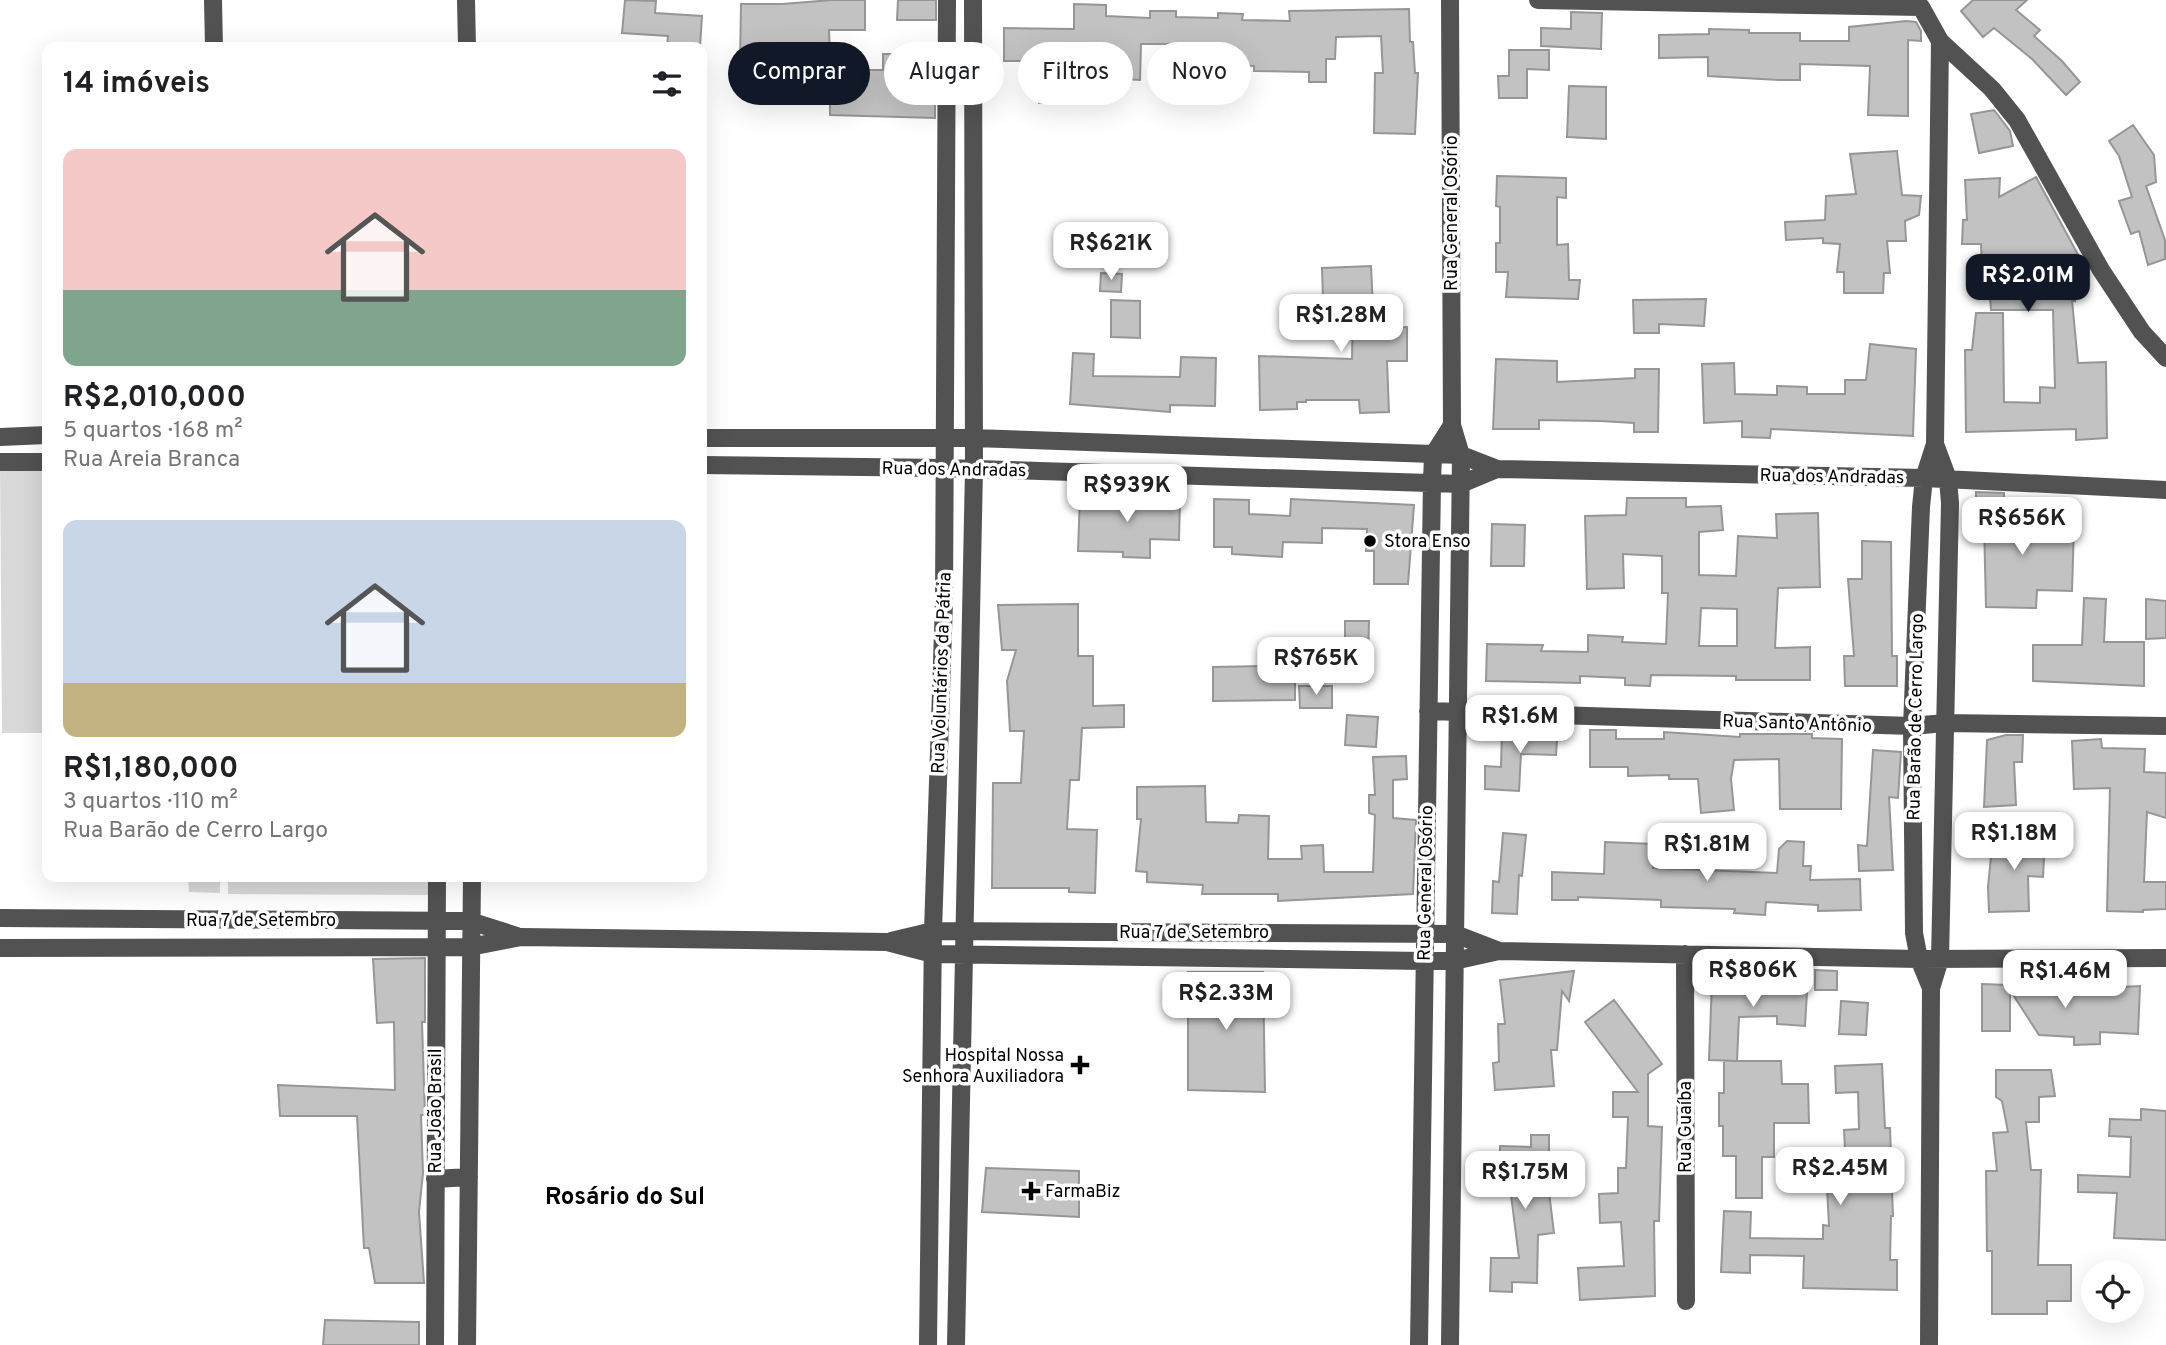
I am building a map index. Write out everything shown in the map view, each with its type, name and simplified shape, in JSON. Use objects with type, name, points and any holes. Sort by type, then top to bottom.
[{"type":"street","points":[[213,0],[214,42]]},
{"type":"street","points":[[466,0],[467,42]]},
{"type":"street","name":"Rua Voluntários da Pátria","points":[[928,1345],[933,931],[944,625],[947,0]]},
{"type":"street","name":"Rua Voluntários da Pátria","points":[[956,1345],[974,469],[972,0]]},
{"type":"street","name":"Rua General Osório","points":[[1450,0],[1452,425],[1461,455],[1450,1345]]},
{"type":"street","points":[[1538,0],[1917,4],[1940,41],[1992,89],[2017,120],[2101,270],[2142,332],[2166,358]]},
{"type":"street","name":"Rua Barão de Cerro Largo","points":[[1931,988],[1919,959],[1914,933],[1912,726],[1924,478],[1934,444],[1940,41]]},
{"type":"street","points":[[946,148],[972,147]]},
{"type":"street","points":[[946,324],[973,323]]},
{"type":"street","points":[[1433,455],[1452,425]]},
{"type":"street","points":[[0,437],[42,435]]},
{"type":"street","name":"Rua dos Andradas","points":[[707,438],[974,438],[1461,455],[1497,469],[1924,478],[2166,490]]},
{"type":"street","points":[[805,438],[807,466]]},
{"type":"street","name":"Rua Barão de Cerro Largo","points":[[1929,1345],[1931,988],[1940,959],[1948,479],[1934,444]]},
{"type":"street","points":[[1285,450],[1286,478]]},
{"type":"street","name":"Rua General Osório","points":[[1419,1345],[1433,455]]},
{"type":"street","points":[[0,462],[42,462]]},
{"type":"street","name":"Rua dos Andradas","points":[[707,465],[944,468],[1461,484],[1497,469]]},
{"type":"street","points":[[944,625],[970,626]]},
{"type":"street","name":"Rua Santo Antônio","points":[[1428,711],[1912,726],[1945,723],[2166,726]]},
{"type":"street","points":[[939,765],[966,765]]},
{"type":"street","name":"Rua João Brasil","points":[[435,1345],[437,882]]},
{"type":"street","name":"Rua João Brasil","points":[[467,1345],[472,882]]},
{"type":"street","name":"Rua 7 de Setembro","points":[[0,918],[470,922],[520,937]]},
{"type":"street","points":[[152,919],[154,948]]},
{"type":"street","name":"Rua 7 de Setembro","points":[[887,942],[933,931],[1455,934],[1499,951]]},
{"type":"street","points":[[1168,957],[1169,932]]},
{"type":"street","name":"Rua 7 de Setembro","points":[[0,948],[470,947],[520,937],[887,942],[933,954],[1424,961],[1454,961],[1499,951],[1919,959],[2166,958]]},
{"type":"street","name":"Rua Guaíba","points":[[1685,954],[1686,1301]]},
{"type":"street","points":[[435,1178],[469,1177]]},
{"type":"street","points":[[435,1316],[468,1317]]},
{"type":"shaded area","points":[[0,462],[42,463],[42,733],[2,733]]},
{"type":"shaded area","points":[[188,882],[220,882],[220,893],[189,892]]},
{"type":"shaded area","points":[[228,882],[428,882],[428,895],[228,894]]},
{"type":"building","points":[[625,0],[656,1],[655,13],[702,16],[700,42],[667,42],[668,36],[622,33]]},
{"type":"building","points":[[865,0],[865,30],[829,30],[830,42],[740,42],[741,4]]},
{"type":"building","points":[[898,0],[936,0],[936,20],[897,20]]},
{"type":"building","points":[[1973,0],[2027,0],[2016,10],[2040,30],[2034,36],[2062,61],[2080,82],[2066,95],[2032,59],[1994,28],[1983,37],[1961,11]]},
{"type":"building","points":[[1074,4],[1106,5],[1106,16],[1150,18],[1150,11],[1176,11],[1176,17],[1218,18],[1218,13],[1243,14],[1242,20],[1290,21],[1289,11],[1409,9],[1410,42],[1413,42],[1415,73],[1418,73],[1415,134],[1374,133],[1375,73],[1383,73],[1381,36],[1336,37],[1335,59],[1326,59],[1326,82],[1309,82],[1309,72],[1254,71],[1254,66],[1251,66],[1251,42],[1141,44],[1140,80],[1133,80],[1133,42],[1018,42],[1018,61],[1004,61],[1004,28],[1074,29]]},
{"type":"building","points":[[1571,12],[1602,13],[1601,49],[1541,46],[1541,28],[1571,29]]},
{"type":"building","points":[[1916,22],[1921,31],[1921,41],[1908,40],[1908,116],[1868,115],[1870,66],[1800,64],[1800,80],[1779,80],[1708,76],[1708,57],[1659,58],[1659,35],[1709,34],[1709,29],[1749,30],[1749,33],[1800,33],[1800,41],[1849,41],[1849,27]]},
{"type":"building","points":[[1509,50],[1549,50],[1549,70],[1527,69],[1527,98],[1499,98],[1498,76],[1509,76]]},
{"type":"building","points":[[884,54],[884,105],[935,105],[935,118],[830,115],[830,105],[870,105],[870,70],[883,70]]},
{"type":"building","points":[[1569,86],[1606,87],[1606,139],[1567,137]]},
{"type":"building","points":[[1994,110],[2010,131],[2013,146],[1979,153],[1971,114]]},
{"type":"building","points":[[2133,125],[2154,155],[2156,182],[2146,186],[2165,240],[2165,259],[2148,265],[2139,231],[2131,234],[2119,201],[2132,197],[2119,156],[2109,141]]},
{"type":"building","points":[[1897,151],[1902,195],[1921,196],[1919,215],[1905,221],[1906,241],[1887,241],[1890,273],[1884,273],[1883,293],[1844,293],[1844,272],[1837,272],[1840,244],[1823,243],[1823,238],[1786,240],[1785,222],[1825,220],[1826,196],[1856,194],[1850,154]]},
{"type":"building","points":[[1497,176],[1566,178],[1566,198],[1557,197],[1557,245],[1568,244],[1569,280],[1580,280],[1578,299],[1506,297],[1508,272],[1496,272],[1496,243],[1500,243],[1500,207],[1496,206]]},
{"type":"building","points":[[2036,177],[2088,273],[2075,273],[2075,301],[2072,300],[2078,363],[2106,362],[2107,438],[2076,440],[2076,429],[1966,432],[1965,350],[1972,350],[1976,313],[2003,313],[2004,402],[2040,403],[2040,387],[2055,388],[2053,310],[1991,310],[1988,269],[1982,269],[1981,244],[1962,244],[1963,220],[1967,220],[1965,180],[2000,178],[1999,197]]},
{"type":"building","points":[[1371,266],[1373,307],[1393,308],[1393,328],[1407,327],[1407,361],[1387,361],[1389,412],[1360,413],[1359,400],[1306,400],[1297,402],[1297,409],[1260,410],[1259,356],[1352,359],[1353,298],[1323,299],[1322,268]]},
{"type":"building","points":[[1101,273],[1122,274],[1121,292],[1100,291]]},
{"type":"building","points":[[1706,299],[1704,326],[1659,324],[1659,333],[1634,333],[1633,300]]},
{"type":"building","points":[[1111,300],[1140,301],[1140,338],[1111,337]]},
{"type":"building","points":[[1870,344],[1916,349],[1913,436],[1771,429],[1770,438],[1742,437],[1742,421],[1704,423],[1702,364],[1734,363],[1735,394],[1777,395],[1777,386],[1807,387],[1807,394],[1845,394],[1845,380],[1866,380]]},
{"type":"building","points":[[1073,353],[1094,354],[1093,376],[1180,377],[1181,357],[1216,358],[1215,406],[1170,405],[1170,412],[1070,404]]},
{"type":"building","points":[[1496,359],[1557,361],[1557,382],[1635,378],[1635,369],[1659,369],[1658,432],[1634,432],[1634,423],[1600,421],[1539,420],[1539,429],[1493,429]]},
{"type":"building","points":[[1976,492],[2004,493],[2003,524],[2074,526],[2072,591],[2037,590],[2036,608],[1986,607],[1984,522],[1976,522]]},
{"type":"building","points":[[1080,496],[1180,499],[1179,540],[1150,539],[1150,558],[1123,557],[1123,552],[1078,551]]},
{"type":"building","points":[[1627,498],[1686,498],[1686,507],[1721,506],[1723,530],[1699,532],[1699,575],[1736,576],[1738,536],[1777,538],[1776,514],[1818,513],[1820,587],[1778,588],[1775,648],[1810,647],[1810,680],[1736,680],[1736,676],[1651,675],[1650,686],[1625,685],[1625,678],[1580,676],[1580,683],[1486,681],[1487,644],[1543,645],[1541,651],[1588,652],[1588,635],[1623,637],[1622,642],[1666,644],[1668,593],[1662,593],[1662,556],[1623,554],[1624,588],[1587,589],[1585,516],[1626,515]],"holes":[[[1701,608],[1737,609],[1737,646],[1699,646]]]},
{"type":"building","points":[[1214,499],[1249,500],[1249,514],[1290,516],[1291,499],[1414,505],[1408,584],[1374,584],[1374,551],[1366,551],[1367,529],[1322,528],[1322,543],[1283,542],[1282,557],[1232,554],[1232,547],[1214,547]]},
{"type":"building","points":[[1492,524],[1525,525],[1524,566],[1491,566]]},
{"type":"building","points":[[1862,541],[1891,542],[1892,656],[1897,656],[1897,686],[1845,686],[1844,656],[1854,656],[1848,579],[1862,579]]},
{"type":"building","points":[[2084,598],[2106,599],[2104,642],[2144,642],[2144,686],[2033,681],[2033,645],[2082,645]]},
{"type":"building","points":[[2146,599],[2166,601],[2166,638],[2146,639]]},
{"type":"building","points":[[1078,604],[1078,656],[1093,656],[1093,706],[1124,705],[1124,727],[1082,728],[1079,780],[1070,780],[1067,829],[1097,830],[1095,893],[1069,892],[1069,888],[992,888],[993,783],[1021,783],[1024,731],[1010,731],[1007,681],[1016,650],[1002,650],[998,605]]},
{"type":"building","points":[[1345,621],[1369,621],[1368,660],[1345,660]]},
{"type":"building","points":[[1264,666],[1264,681],[1295,681],[1295,700],[1213,701],[1213,667]]},
{"type":"building","points":[[1299,686],[1332,686],[1332,708],[1300,708]]},
{"type":"building","points":[[1347,715],[1378,717],[1376,747],[1345,745]]},
{"type":"building","points":[[1529,725],[1558,726],[1556,755],[1521,754],[1519,791],[1485,789],[1485,766],[1501,767],[1502,730],[1529,731]]},
{"type":"building","points":[[1590,730],[1616,730],[1616,739],[1664,739],[1664,732],[1740,737],[1740,734],[1812,734],[1812,738],[1842,739],[1841,809],[1780,809],[1779,759],[1734,760],[1731,779],[1734,810],[1701,813],[1698,779],[1669,779],[1669,775],[1628,776],[1628,767],[1590,767]]},
{"type":"building","points":[[2006,735],[2023,735],[2022,762],[2014,762],[2016,805],[1984,807],[1987,740]]},
{"type":"building","points":[[2101,739],[2102,748],[2145,749],[2144,772],[2166,773],[2166,818],[2147,812],[2144,882],[2166,882],[2166,909],[2143,912],[2107,911],[2110,788],[2074,789],[2072,741]]},
{"type":"building","points":[[1873,750],[1901,752],[1898,798],[1889,797],[1893,870],[1859,871],[1858,845],[1867,846]]},
{"type":"building","points":[[1406,756],[1407,779],[1393,780],[1393,818],[1416,820],[1413,894],[1278,901],[1278,894],[1202,894],[1203,885],[1147,882],[1147,872],[1136,871],[1141,819],[1137,819],[1137,787],[1205,786],[1206,822],[1238,823],[1239,815],[1269,816],[1268,859],[1302,859],[1301,846],[1323,845],[1324,872],[1373,872],[1375,815],[1369,813],[1369,795],[1375,795],[1373,757]]},
{"type":"building","points":[[1503,833],[1526,835],[1522,876],[1519,875],[1517,914],[1492,913],[1493,881],[1499,882]]},
{"type":"building","points":[[1993,836],[2045,839],[2043,877],[2028,876],[2029,911],[1989,912],[1988,887]]},
{"type":"building","points":[[1787,841],[1804,842],[1803,866],[1811,866],[1810,880],[1860,879],[1861,910],[1818,911],[1818,905],[1766,902],[1765,915],[1734,913],[1735,909],[1661,907],[1661,900],[1578,897],[1578,900],[1552,900],[1552,872],[1604,874],[1605,842],[1654,844],[1653,868],[1777,873],[1779,849]]},
{"type":"building","points":[[425,958],[425,1022],[422,1022],[425,1115],[421,1115],[423,1173],[419,1212],[424,1283],[375,1283],[369,1248],[364,1248],[357,1116],[280,1116],[278,1085],[395,1090],[394,1022],[377,1023],[373,959]]},
{"type":"building","points":[[1815,970],[1837,971],[1837,990],[1815,990]]},
{"type":"building","points":[[1574,971],[1569,1001],[1562,991],[1557,1050],[1551,1050],[1554,1086],[1495,1090],[1493,1063],[1499,1062],[1498,1024],[1505,1024],[1500,980]]},
{"type":"building","points":[[1188,972],[1263,972],[1265,1092],[1188,1090]]},
{"type":"building","points":[[1780,973],[1808,975],[1805,1026],[1777,1024],[1777,1016],[1739,1017],[1737,1061],[1709,1060],[1712,981],[1779,982]]},
{"type":"building","points":[[1982,984],[2062,987],[2062,990],[2140,986],[2138,1034],[2100,1032],[2100,1044],[2074,1045],[2074,1037],[2039,1035],[2010,990],[2010,1031],[1982,1031]]},
{"type":"building","points":[[1614,1000],[1662,1064],[1648,1074],[1648,1126],[1662,1127],[1659,1221],[1654,1221],[1655,1296],[1580,1300],[1578,1268],[1624,1266],[1621,1222],[1600,1223],[1599,1194],[1618,1193],[1618,1168],[1626,1168],[1628,1117],[1613,1117],[1613,1092],[1638,1092],[1585,1022]]},
{"type":"building","points":[[1841,1001],[1868,1003],[1866,1035],[1839,1034]]},
{"type":"building","points":[[1724,1061],[1781,1061],[1782,1084],[1808,1084],[1809,1123],[1774,1123],[1774,1157],[1762,1157],[1762,1198],[1736,1198],[1736,1156],[1723,1156],[1719,1093],[1724,1093]]},
{"type":"building","points":[[1882,1064],[1885,1128],[1890,1128],[1890,1191],[1893,1216],[1890,1260],[1897,1260],[1897,1290],[1803,1288],[1804,1256],[1750,1255],[1750,1273],[1721,1272],[1724,1211],[1751,1212],[1750,1238],[1823,1239],[1823,1225],[1829,1226],[1827,1187],[1847,1186],[1844,1130],[1859,1129],[1858,1092],[1836,1093],[1835,1066]]},
{"type":"building","points":[[1996,1070],[2051,1070],[2055,1096],[2039,1097],[2039,1122],[2026,1122],[2031,1170],[2041,1170],[2038,1265],[2071,1265],[2071,1301],[2047,1301],[2047,1314],[1992,1314],[1992,1251],[1987,1251],[1986,1171],[1997,1171],[1993,1133],[2008,1132],[2002,1101],[1996,1097]]},
{"type":"building","points":[[2141,1109],[2166,1111],[2166,1240],[2114,1238],[2117,1193],[2078,1192],[2078,1175],[2130,1177],[2131,1137],[2109,1136],[2110,1119],[2141,1120]]},
{"type":"building","points":[[1531,1135],[1549,1135],[1549,1192],[1554,1233],[1538,1235],[1537,1283],[1512,1282],[1512,1292],[1490,1291],[1491,1258],[1519,1258],[1509,1179],[1500,1179],[1500,1146],[1531,1147]]},
{"type":"building","name":"FarmaBiz","points":[[986,1168],[1079,1171],[1079,1217],[982,1212]]},
{"type":"building","points":[[325,1320],[419,1322],[419,1345],[323,1345]]},
{"type":"place","name":"Stora Enso","points":[[1370,541]]},
{"type":"place","name":"Hospital Nossa Senhora Auxiliadora","points":[[1080,1065]]},
{"type":"place","name":"FarmaBiz","points":[[1031,1191]]},
{"type":"district","name":"Rosário do Sul","points":[[625,1196]]}]
